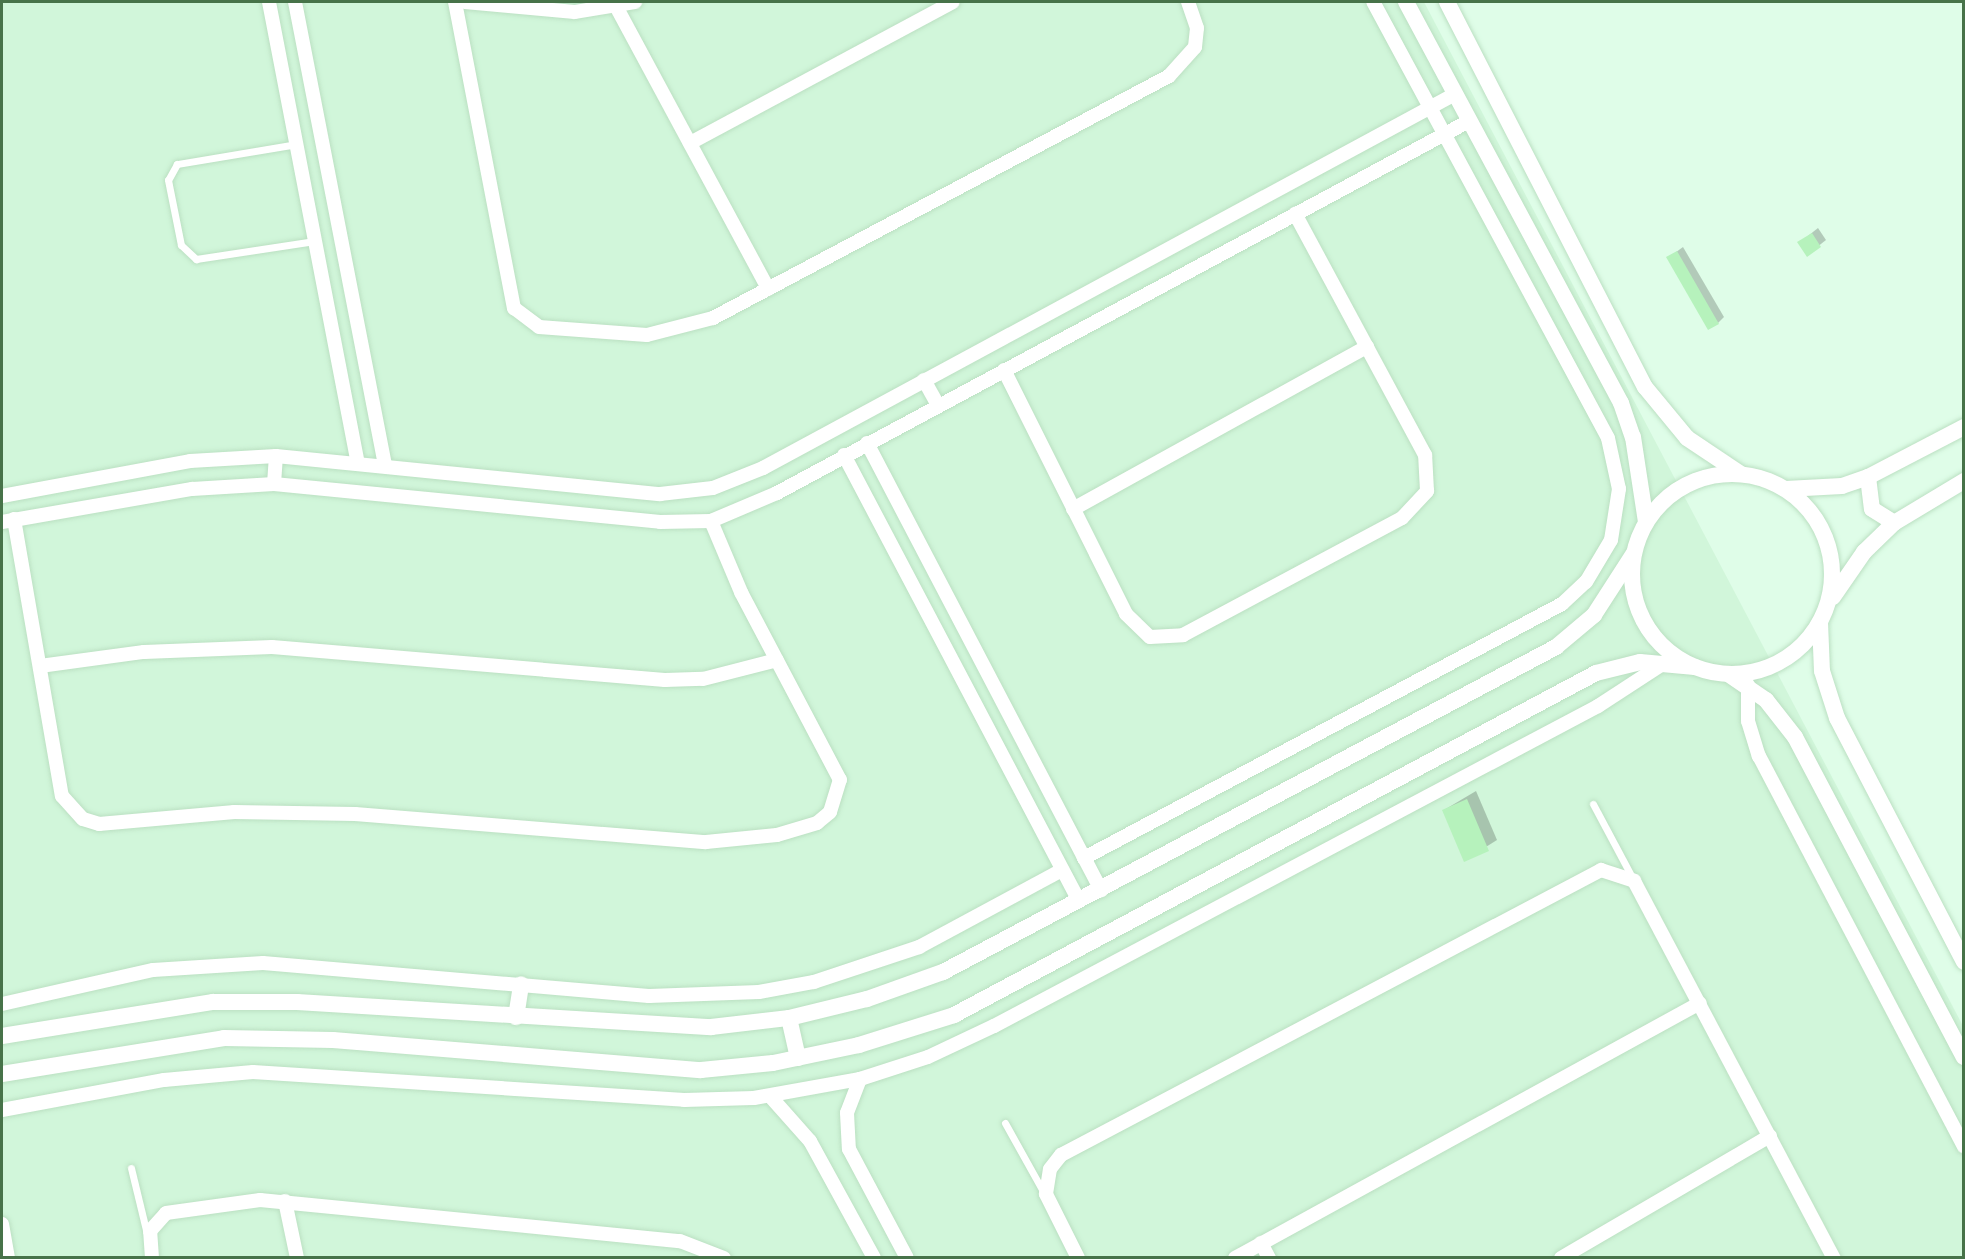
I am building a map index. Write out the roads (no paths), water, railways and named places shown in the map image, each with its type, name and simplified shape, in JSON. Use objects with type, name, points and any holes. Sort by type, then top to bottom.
[{"type":"street","points":[[269,2],[357,461]]},
{"type":"street","points":[[295,2],[385,464]]},
{"type":"street","points":[[455,2],[508,292],[525,320],[555,330],[670,333],[768,289],[1169,76],[1195,47],[1197,28],[1188,2]]},
{"type":"street","points":[[465,2],[575,12],[617,8],[635,2]]},
{"type":"street","points":[[690,143],[953,2]]},
{"type":"street","points":[[1084,858],[1562,604],[1604,555],[1616,524],[1619,489],[1608,438],[1373,2]]},
{"type":"street","points":[[1406,2],[1621,403],[1633,436],[1646,522]]},
{"type":"street","points":[[1447,2],[1645,387],[1687,438],[1742,474],[1786,489],[1823,488],[1868,477],[1964,427]]},
{"type":"street","points":[[617,8],[768,289]]},
{"type":"street","points":[[2,496],[180,463],[276,456],[357,461],[687,493],[739,480],[1455,94]]},
{"type":"street","points":[[711,521],[777,660],[836,764],[838,797],[830,812],[801,828],[706,842],[294,812],[99,824],[70,810],[62,796],[40,666],[8,520],[192,489],[274,484],[660,522],[711,521],[752,505],[1469,122]]},
{"type":"street","points":[[1004,370],[1136,628],[1167,639],[1402,518],[1427,491],[1430,473],[1295,214]]},
{"type":"street","points":[[1074,509],[1366,347]]},
{"type":"street","points":[[924,380],[938,405]]},
{"type":"street","points":[[867,443],[1101,890]]},
{"type":"street","points":[[844,455],[1079,901]]},
{"type":"street","points":[[274,484],[276,456]]},
{"type":"street","points":[[2,1036],[131,1011],[224,1002],[711,1027],[789,1018],[924,979],[1101,890],[1556,647],[1594,615],[1634,553],[1646,522],[1677,490],[1708,477],[1742,474]]},
{"type":"street","points":[[1868,477],[1872,508],[1894,523]]},
{"type":"street","points":[[1727,674],[1781,661],[1820,622],[1827,606],[1864,552],[1894,523],[1964,481]]},
{"type":"street","points":[[1786,489],[1814,515],[1830,549],[1827,606]]},
{"type":"street","points":[[1634,553],[1633,593],[1649,630],[1695,667]]},
{"type":"street","points":[[1820,622],[1822,671],[1837,718],[1964,962]]},
{"type":"street","points":[[40,666],[144,652],[272,647],[665,680],[703,679],[777,660]]},
{"type":"street","points":[[2,1110],[164,1080],[253,1072],[684,1100],[770,1096],[860,1079],[928,1057],[994,1026],[1592,710],[1664,663]]},
{"type":"street","points":[[2,1074],[153,1046],[260,1037],[701,1070],[798,1058],[954,1015],[1576,683],[1618,666],[1664,663],[1727,674],[1748,685],[1795,737],[1964,1057]]},
{"type":"street","points":[[1748,685],[1748,721],[1759,756],[1964,1147]]},
{"type":"street","points":[[2,1004],[100,979],[208,964],[318,965],[521,984],[704,997],[814,982],[919,946],[1062,870]]},
{"type":"street","points":[[1078,1257],[1049,1202],[1047,1177],[1061,1155],[1584,876],[1610,870],[1634,881],[1834,1257]]},
{"type":"street","points":[[516,1017],[521,984]]},
{"type":"street","points":[[1235,1257],[1700,1003]]},
{"type":"street","points":[[789,1018],[798,1058]]},
{"type":"street","points":[[860,1079],[847,1113],[849,1149],[907,1257]]},
{"type":"street","points":[[770,1096],[810,1141],[874,1257]]},
{"type":"street","points":[[1561,1257],[1770,1136]]},
{"type":"street","points":[[152,1257],[148,1239],[153,1224],[174,1211],[231,1201],[285,1201],[680,1241],[724,1257]]},
{"type":"street","points":[[285,1201],[297,1257]]},
{"type":"street","points":[[2,1224],[3,1242],[8,1257]]},
{"type":"street","points":[[1261,1243],[1269,1257]]},
{"type":"lane","points":[[297,144],[177,164],[168,180],[181,245],[196,259],[315,241]]},
{"type":"lane","points":[[1593,804],[1634,881]]},
{"type":"lane","points":[[1005,1123],[1049,1202]]},
{"type":"lane","points":[[131,1168],[148,1239]]}]
